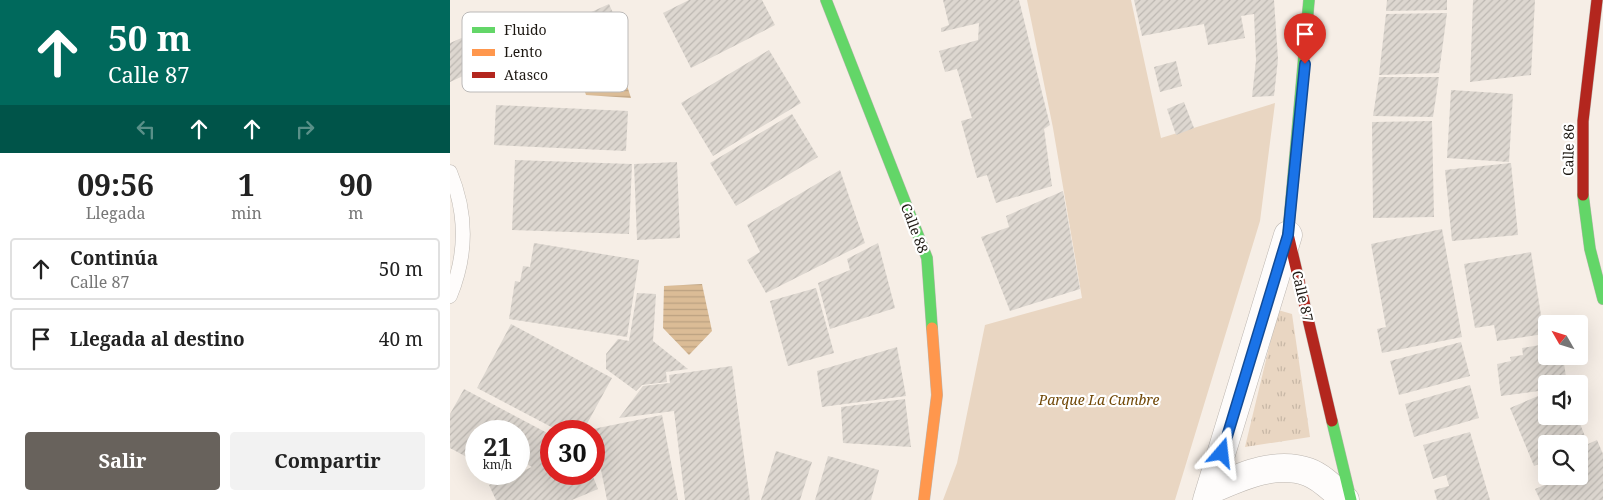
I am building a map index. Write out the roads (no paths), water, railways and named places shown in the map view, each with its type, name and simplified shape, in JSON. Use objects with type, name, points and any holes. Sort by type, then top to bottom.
[{"type":"street","name":"Calle 88","points":[[826,0],[927,258],[938,395],[924,500]]},
{"type":"street","name":"Calle 87","points":[[1309,0],[1288,235],[1351,500]]},
{"type":"street","name":"Calle 86","points":[[1597,0],[1585,94],[1581,156],[1585,218],[1603,298]]},
{"type":"street","points":[[1208,495],[1288,235]]},
{"type":"street","points":[[1208,495],[1237,478],[1275,468],[1308,472],[1326,483],[1345,500]]},
{"type":"lane","points":[[450,172],[455,184],[464,227],[462,263],[450,296]]},
{"type":"park label","name":"Parque La Cumbre","points":[[1099,399]]}]
